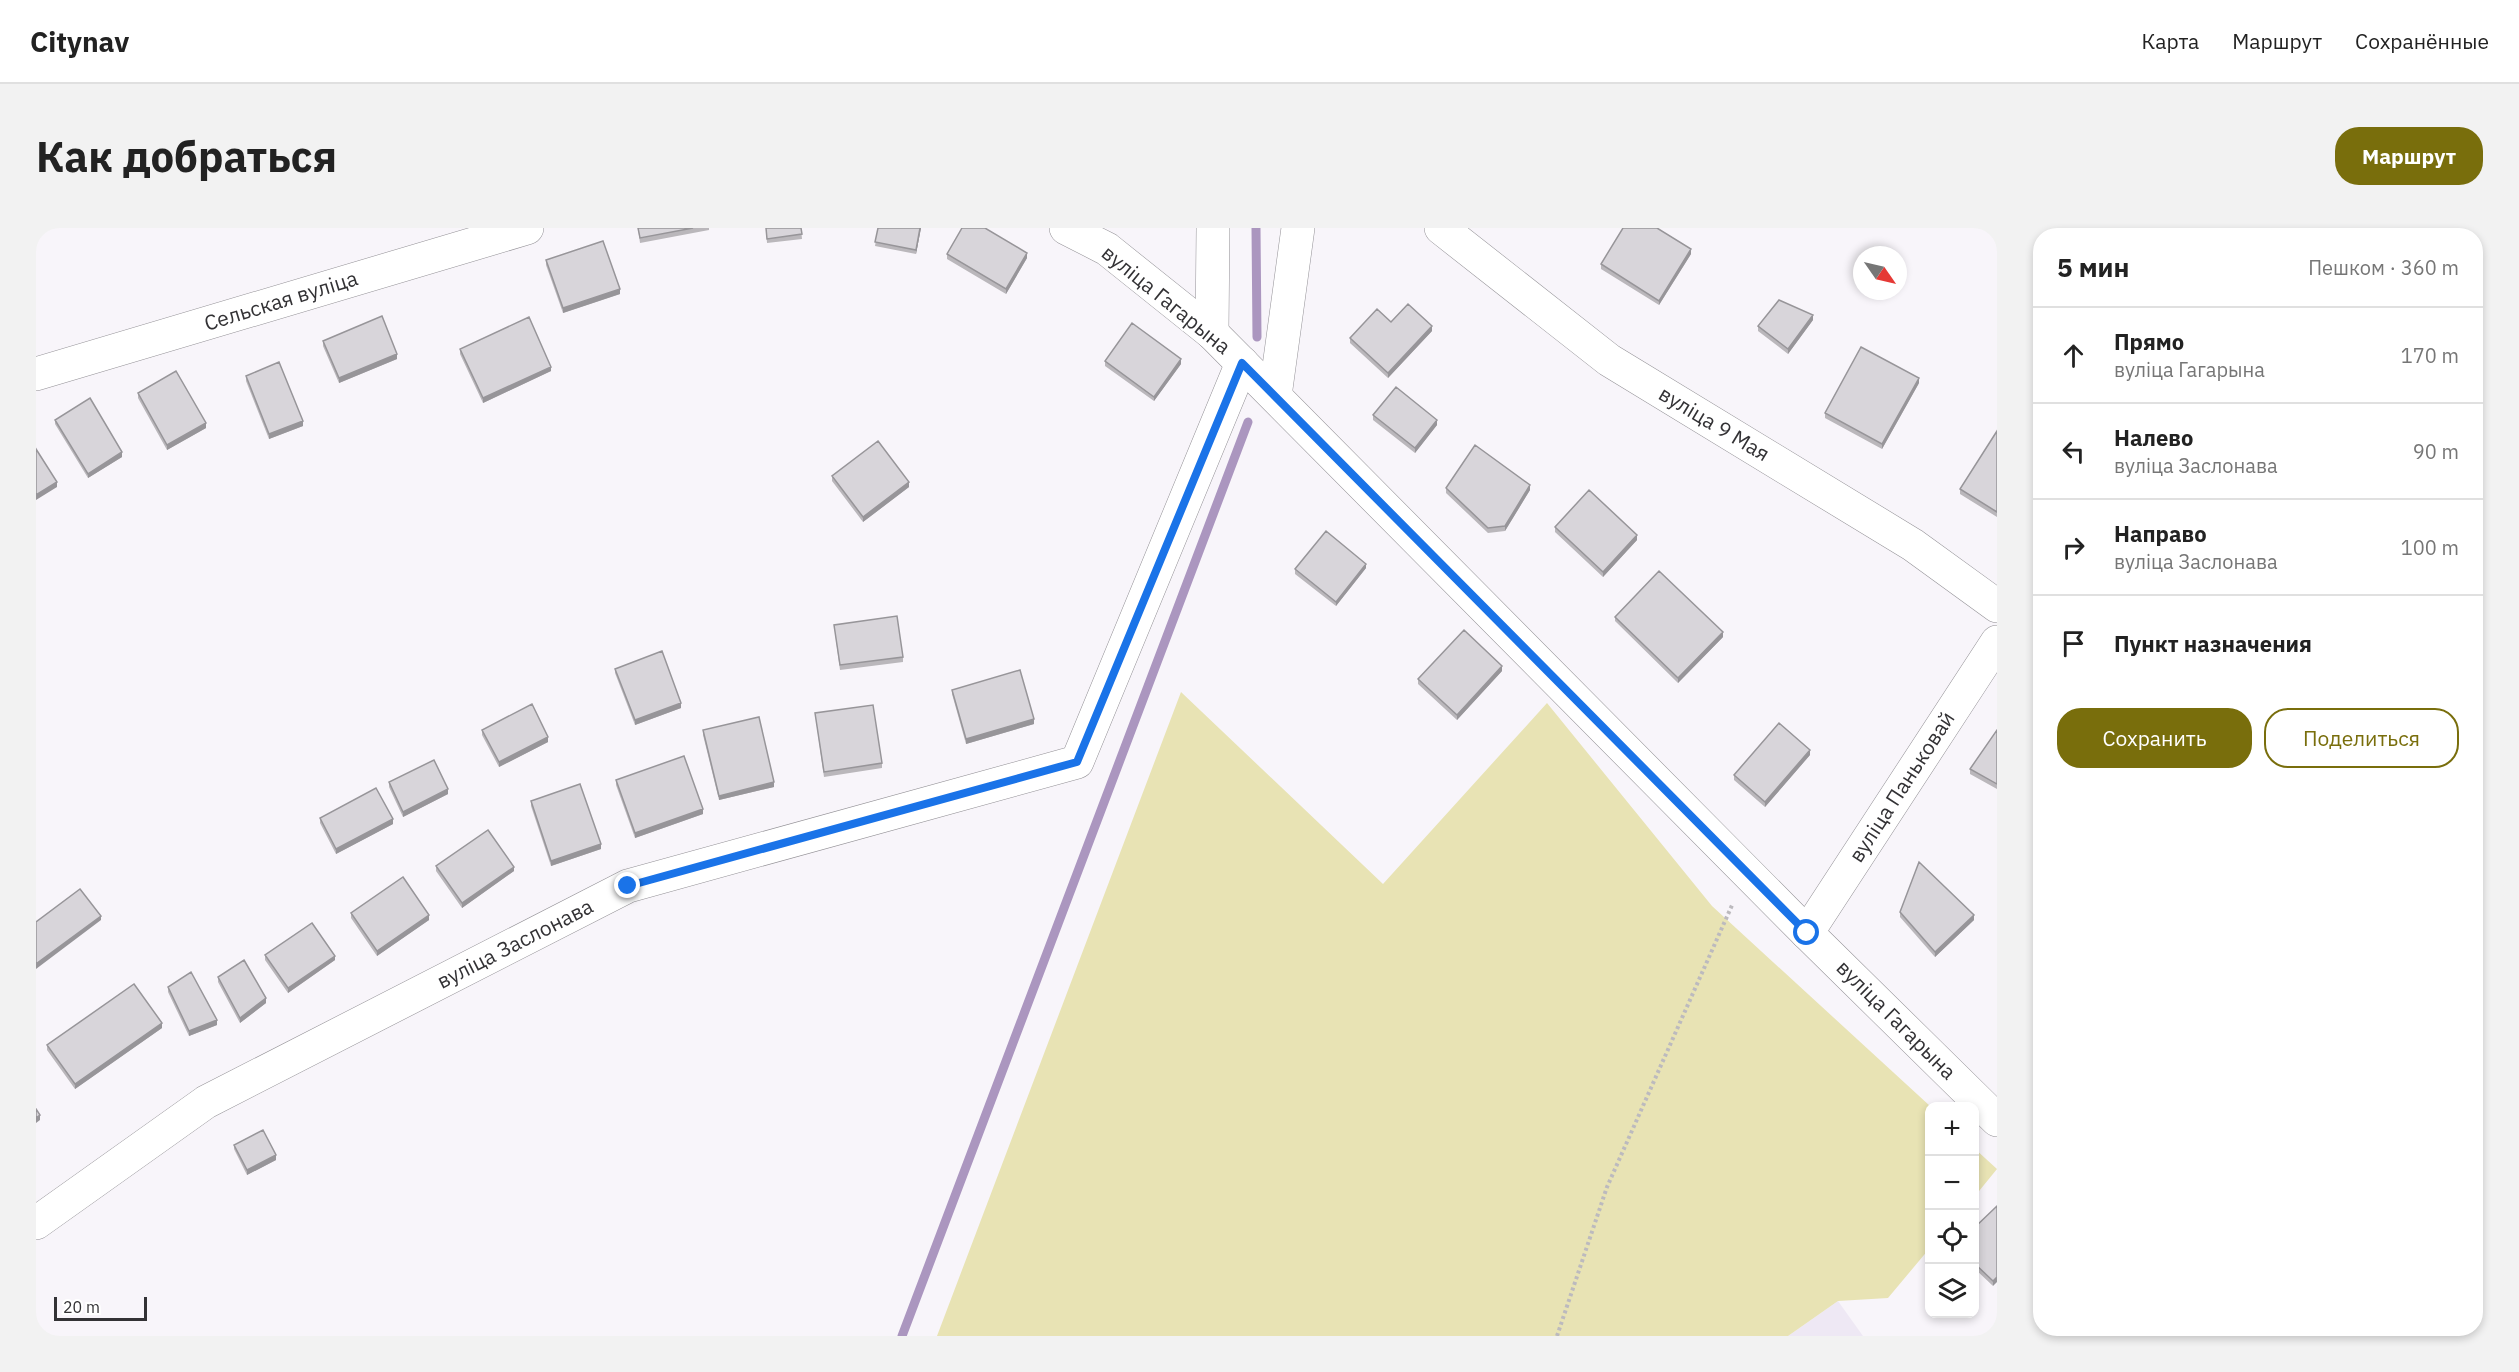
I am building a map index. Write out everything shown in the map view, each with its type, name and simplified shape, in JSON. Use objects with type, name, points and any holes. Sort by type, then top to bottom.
[{"type":"street","name":"Сельская вуліца","points":[[36,374],[527,228]]},
{"type":"street","name":"вуліца Гагарына","points":[[1066,228],[1107,249],[1212,333],[1807,933],[1997,1120]]},
{"type":"street","points":[[1212,333],[1213,228]]},
{"type":"street","points":[[1275,396],[1298,228]]},
{"type":"street","name":"вуліца 9 Мая","points":[[1441,228],[1609,360],[1913,545],[1997,606]]},
{"type":"street","name":"вуліца Заслонава","points":[[36,1223],[206,1102],[628,886],[1077,762],[1242,363]]},
{"type":"street","name":"вуліца Паньковай","points":[[1807,933],[1997,642]]},
{"type":"path","points":[[1557,1336],[1607,1187],[1747,872]]},
{"type":"shaded area","points":[[1181,692],[1383,884],[1547,703],[1712,906],[1926,1102],[1925,1254],[1888,1298],[1838,1301],[1788,1336],[937,1336]]},
{"type":"shaded area","points":[[1979,1153],[1997,1169],[1979,1191]]},
{"type":"shaded area","points":[[1838,1301],[1863,1336],[1788,1336]]},
{"type":"building","points":[[638,228],[693,228],[640,238]]},
{"type":"building","points":[[766,228],[801,228],[802,234],[767,239]]},
{"type":"building","points":[[878,228],[920,228],[916,250],[875,242]]},
{"type":"building","points":[[962,228],[985,228],[1027,253],[1006,289],[947,254]]},
{"type":"building","points":[[1623,228],[1657,228],[1691,249],[1659,301],[1601,264]]},
{"type":"building","points":[[603,241],[620,289],[563,308],[546,260]]},
{"type":"building","points":[[1779,300],[1813,315],[1788,349],[1758,326]]},
{"type":"building","points":[[1408,304],[1432,326],[1388,373],[1350,338],[1377,309],[1391,322]]},
{"type":"building","points":[[382,316],[397,354],[339,378],[323,341]]},
{"type":"building","points":[[529,317],[551,367],[483,398],[460,349]]},
{"type":"building","points":[[1132,323],[1181,359],[1154,397],[1105,361]]},
{"type":"building","points":[[1861,347],[1919,378],[1882,444],[1825,413]]},
{"type":"building","points":[[279,362],[303,421],[269,434],[246,376]]},
{"type":"building","points":[[176,371],[206,423],[167,445],[138,393]]},
{"type":"building","points":[[1396,387],[1437,420],[1415,448],[1373,415]]},
{"type":"building","points":[[90,398],[122,452],[88,474],[55,420]]},
{"type":"building","points":[[1997,431],[1997,512],[1960,489]]},
{"type":"building","points":[[878,441],[909,482],[863,517],[832,476]]},
{"type":"building","points":[[1475,445],[1530,485],[1505,526],[1488,528],[1446,488]]},
{"type":"building","points":[[36,449],[57,482],[36,495]]},
{"type":"building","points":[[1589,490],[1637,535],[1603,572],[1555,527]]},
{"type":"building","points":[[1326,531],[1366,564],[1336,602],[1295,569]]},
{"type":"building","points":[[1659,571],[1723,632],[1678,678],[1615,617]]},
{"type":"building","points":[[897,616],[903,657],[840,665],[834,625]]},
{"type":"building","points":[[1464,630],[1502,666],[1457,715],[1418,679]]},
{"type":"building","points":[[662,651],[681,703],[635,720],[615,669]]},
{"type":"building","points":[[1020,670],[1034,719],[966,739],[952,690]]},
{"type":"building","points":[[532,704],[548,737],[499,762],[482,730]]},
{"type":"building","points":[[873,705],[882,763],[824,772],[815,713]]},
{"type":"building","points":[[759,717],[774,782],[719,796],[703,730]]},
{"type":"building","points":[[1779,723],[1810,750],[1765,802],[1734,775]]},
{"type":"building","points":[[1997,730],[1997,784],[1970,769]]},
{"type":"building","points":[[684,756],[703,809],[635,833],[616,780]]},
{"type":"building","points":[[434,760],[448,789],[403,812],[389,782]]},
{"type":"building","points":[[580,784],[601,844],[551,861],[531,801]]},
{"type":"building","points":[[376,788],[393,819],[336,849],[320,818]]},
{"type":"building","points":[[488,830],[514,867],[462,903],[436,866]]},
{"type":"building","points":[[1919,862],[1974,915],[1935,952],[1900,912]]},
{"type":"building","points":[[403,877],[429,915],[377,951],[351,913]]},
{"type":"building","points":[[80,889],[101,916],[36,964],[36,922]]},
{"type":"building","points":[[312,923],[335,956],[288,988],[265,955]]},
{"type":"building","points":[[244,960],[266,998],[240,1018],[218,977]]},
{"type":"building","points":[[191,972],[217,1020],[189,1031],[168,987]]},
{"type":"building","points":[[134,984],[162,1023],[75,1084],[47,1045]]},
{"type":"building","points":[[263,1130],[276,1155],[247,1170],[234,1145]]},
{"type":"building","points":[[1997,1206],[1997,1277],[1993,1281],[1979,1268],[1979,1223]]},
{"type":"waterway","points":[[1256,228],[1257,337]]},
{"type":"waterway","points":[[902,1336],[1248,422]]},
{"type":"route","points":[[628,886],[1077,762],[1242,363],[1807,933]]}]
